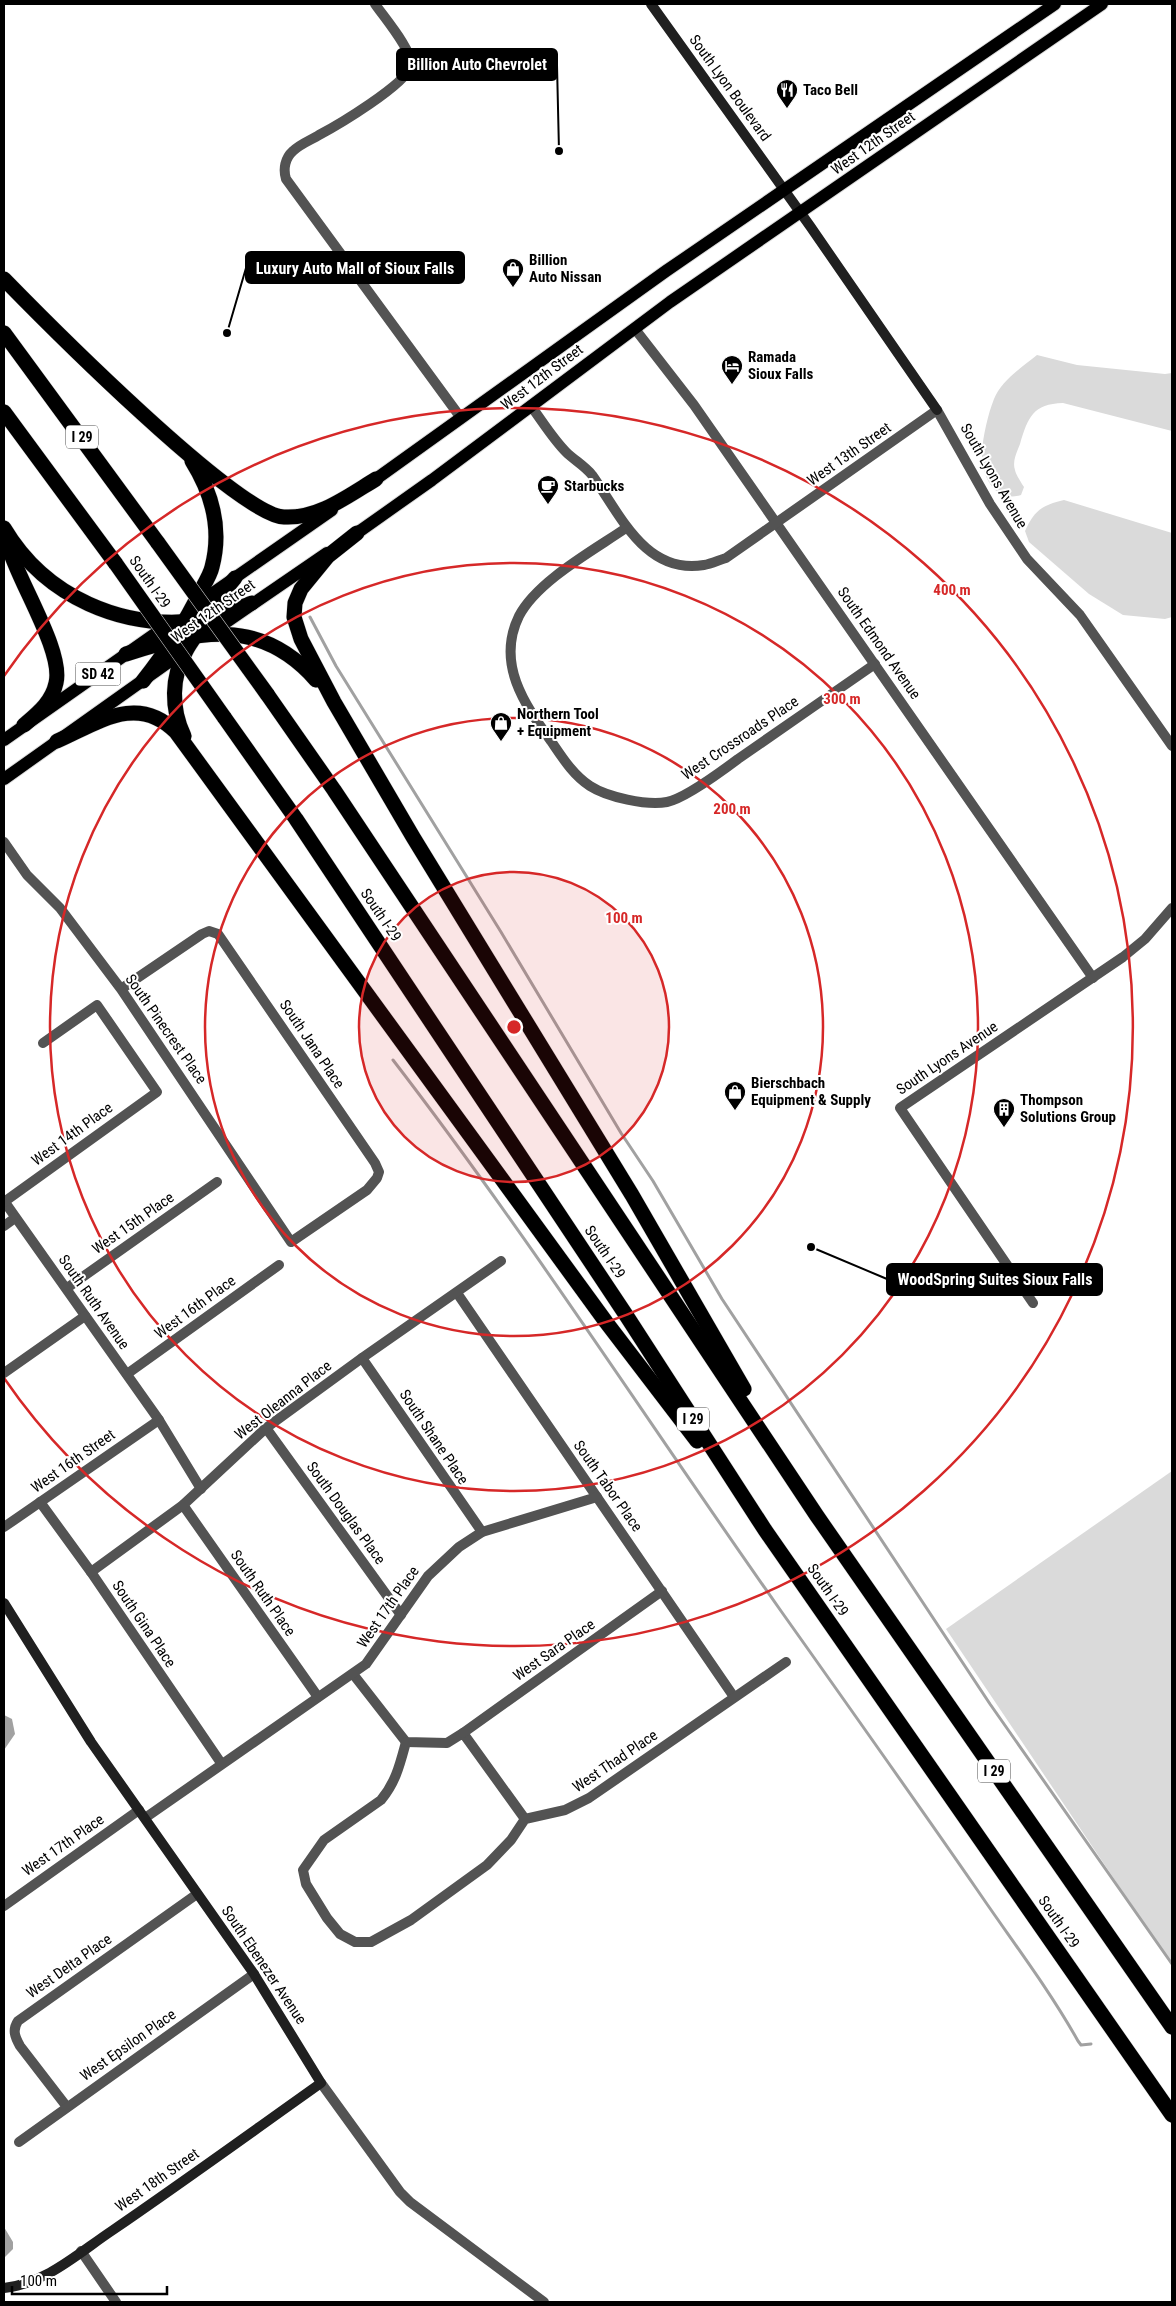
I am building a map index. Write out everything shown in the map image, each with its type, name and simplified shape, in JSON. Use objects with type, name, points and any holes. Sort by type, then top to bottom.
[{"type":"highway","points":[[4,279],[122,394],[186,451],[256,508],[282,518],[297,518],[314,513],[376,479]]},
{"type":"highway","name":"South I-29","points":[[4,333],[158,542],[267,694],[361,830],[817,1516],[1172,2027]]},
{"type":"highway","name":"South I-29","points":[[4,412],[116,564],[296,819],[626,1315],[765,1530],[1172,2115]]},
{"type":"highway","points":[[143,681],[174,640],[212,569],[216,526],[209,493],[202,476],[186,451]]},
{"type":"highway","points":[[4,528],[27,561],[41,575],[68,594],[86,603],[119,615],[147,622],[170,623],[189,614]]},
{"type":"highway","points":[[4,528],[10,553],[48,640],[56,665],[56,683],[49,701],[24,725]]},
{"type":"highway","points":[[357,533],[328,556],[301,589],[294,617],[296,628],[334,702],[632,1195],[817,1516]]},
{"type":"highway","points":[[193,755],[180,728],[174,702],[178,668],[186,650],[203,630],[215,601],[235,578]]},
{"type":"highway","points":[[126,654],[203,630],[252,603]]},
{"type":"highway","points":[[189,614],[203,630],[247,637],[276,647],[300,663],[334,702]]},
{"type":"highway","points":[[57,741],[125,712],[149,714],[168,723],[606,1322],[765,1530]]},
{"type":"main road","name":"West 12th Street","points":[[189,614],[235,578],[666,271],[1055,4]]},
{"type":"main road","name":"West 12th Street","points":[[252,603],[432,480],[670,302],[1102,4]]},
{"type":"main road","name":"West 12th Street","points":[[4,740],[170,623]]},
{"type":"main road","name":"West 12th Street","points":[[4,779],[186,650]]},
{"type":"street","points":[[374,4],[405,47],[410,56],[411,66],[403,77],[389,90],[340,124],[293,151],[285,162],[283,172],[286,179],[461,418]]},
{"type":"street","name":"South Lyon Boulevard","points":[[651,4],[800,212]]},
{"type":"street","name":"South Lyons Avenue","points":[[800,212],[937,410],[990,504],[1027,558],[1080,615],[1172,746]]},
{"type":"street","name":"South Edmond Avenue","points":[[635,328],[694,405],[1093,978]]},
{"type":"street","name":"West 13th Street","points":[[531,406],[565,451],[590,474],[626,528],[645,549],[664,560],[682,566],[704,565],[726,558],[937,410]]},
{"type":"street","name":"West Crossroads Place","points":[[626,528],[543,585],[519,616],[513,634],[511,652],[517,689],[528,708],[571,769],[590,786],[614,797],[667,802],[701,785],[875,664]]},
{"type":"street","name":"South Pinecrest Place","points":[[4,842],[27,875],[60,908],[121,989],[291,1242]]},
{"type":"street","name":"South Lyons Avenue","points":[[1033,1303],[900,1108],[1093,978],[1145,939],[1172,908]]},
{"type":"street","name":"South Jana Place","points":[[121,989],[202,934],[210,931],[218,934],[375,1163],[378,1168],[378,1178],[367,1190],[291,1242]]},
{"type":"street","name":"West 14th Place","points":[[4,1201],[157,1092],[97,1005],[43,1043]]},
{"type":"street","name":"West 15th Place","points":[[67,1288],[217,1182]]},
{"type":"street","name":"South Ruth Avenue","points":[[4,1201],[160,1420]]},
{"type":"street","points":[[4,1226],[16,1218]]},
{"type":"street","name":"West Oleanna Place","points":[[91,1572],[183,1505],[266,1428],[501,1261]]},
{"type":"street","name":"West 16th Place","points":[[127,1374],[280,1265]]},
{"type":"street","name":"South Tabor Place","points":[[457,1293],[734,1697]]},
{"type":"street","points":[[4,1373],[85,1316]]},
{"type":"street","name":"South Shane Place","points":[[362,1358],[482,1532]]},
{"type":"street","points":[[160,1420],[201,1489]]},
{"type":"street","name":"West 16th Street","points":[[4,1527],[160,1420]]},
{"type":"street","name":"South Douglas Place","points":[[266,1428],[401,1615]]},
{"type":"street","name":"West 17th Place","points":[[4,1906],[354,1674],[366,1664],[377,1650],[416,1591],[445,1557],[482,1532],[597,1497]]},
{"type":"street","name":"South Gina Place","points":[[40,1502],[91,1572],[221,1763]]},
{"type":"street","name":"South Ruth Place","points":[[183,1505],[318,1697]]},
{"type":"street","name":"West Sara Place","points":[[463,1733],[662,1591]]},
{"type":"street","name":"South Ebenezer Avenue","points":[[4,1603],[7,1616],[90,1742],[254,1974],[321,2083],[400,2192],[410,2202],[544,2302]]},
{"type":"street","name":"West Thad Place","points":[[525,1819],[565,1810],[589,1798],[786,1662]]},
{"type":"street","points":[[354,1674],[406,1742],[438,1744],[447,1742],[463,1733],[525,1819],[502,1851],[466,1881],[386,1935],[371,1942],[355,1942],[340,1934],[327,1918],[306,1884],[303,1870],[324,1840],[381,1800],[387,1793],[396,1778],[406,1742]]},
{"type":"street","name":"West Delta Place","points":[[67,2107],[20,2046],[15,2037],[15,2026],[18,2021],[197,1894]]},
{"type":"street","name":"West Epsilon Place","points":[[19,2142],[254,1974]]},
{"type":"street","name":"West 18th Street","points":[[4,2288],[24,2286],[36,2281],[154,2202],[321,2083]]},
{"type":"street","points":[[81,2251],[116,2302]]},
{"type":"shaded area","points":[[1037,355],[1077,365],[1165,374],[1172,373],[1172,431],[1063,403],[1045,406],[1038,409],[1029,419],[1015,457],[1014,467],[1024,487],[1021,495],[1003,495],[991,485],[984,470],[982,452],[986,425],[997,392],[1012,375]]},
{"type":"shaded area","points":[[1064,500],[1172,533],[1172,617],[1165,619],[1123,615],[1089,594],[1029,542],[1025,531],[1035,514],[1050,504]]},
{"type":"shaded area","points":[[1172,1471],[1172,1965],[946,1629]]},
{"type":"shaded area","points":[[4,1715],[12,1719],[15,1734],[4,1750]]},
{"type":"shaded area","points":[[4,2227],[13,2242],[13,2249],[4,2258]]},
{"type":"waterway","points":[[310,617],[336,666],[501,932],[621,1133],[653,1181],[722,1299],[990,1704],[1172,1964]]},
{"type":"waterway","points":[[393,1060],[444,1127],[542,1264],[733,1542],[1030,1965],[1078,2041],[1081,2045],[1091,2044]]},
{"type":"place","name":"Taco Bell","points":[[787,109]]},
{"type":"place","name":"Billion Auto Chevrolet","points":[[559,151]]},
{"type":"place","name":"Billion Auto Nissan","points":[[513,288]]},
{"type":"place","name":"Luxury Auto Mall of Sioux Falls","points":[[227,333]]},
{"type":"place","name":"Ramada Sioux Falls","points":[[732,385]]},
{"type":"place","name":"Starbucks","points":[[548,505]]},
{"type":"place","name":"Northern Tool + Equipment","points":[[501,742]]},
{"type":"place","name":"Bierschbach Equipment & Supply","points":[[735,1111]]},
{"type":"place","name":"Thompson Solutions Group","points":[[1004,1128]]},
{"type":"place","name":"WoodSpring Suites Sioux Falls","points":[[811,1247]]}]
